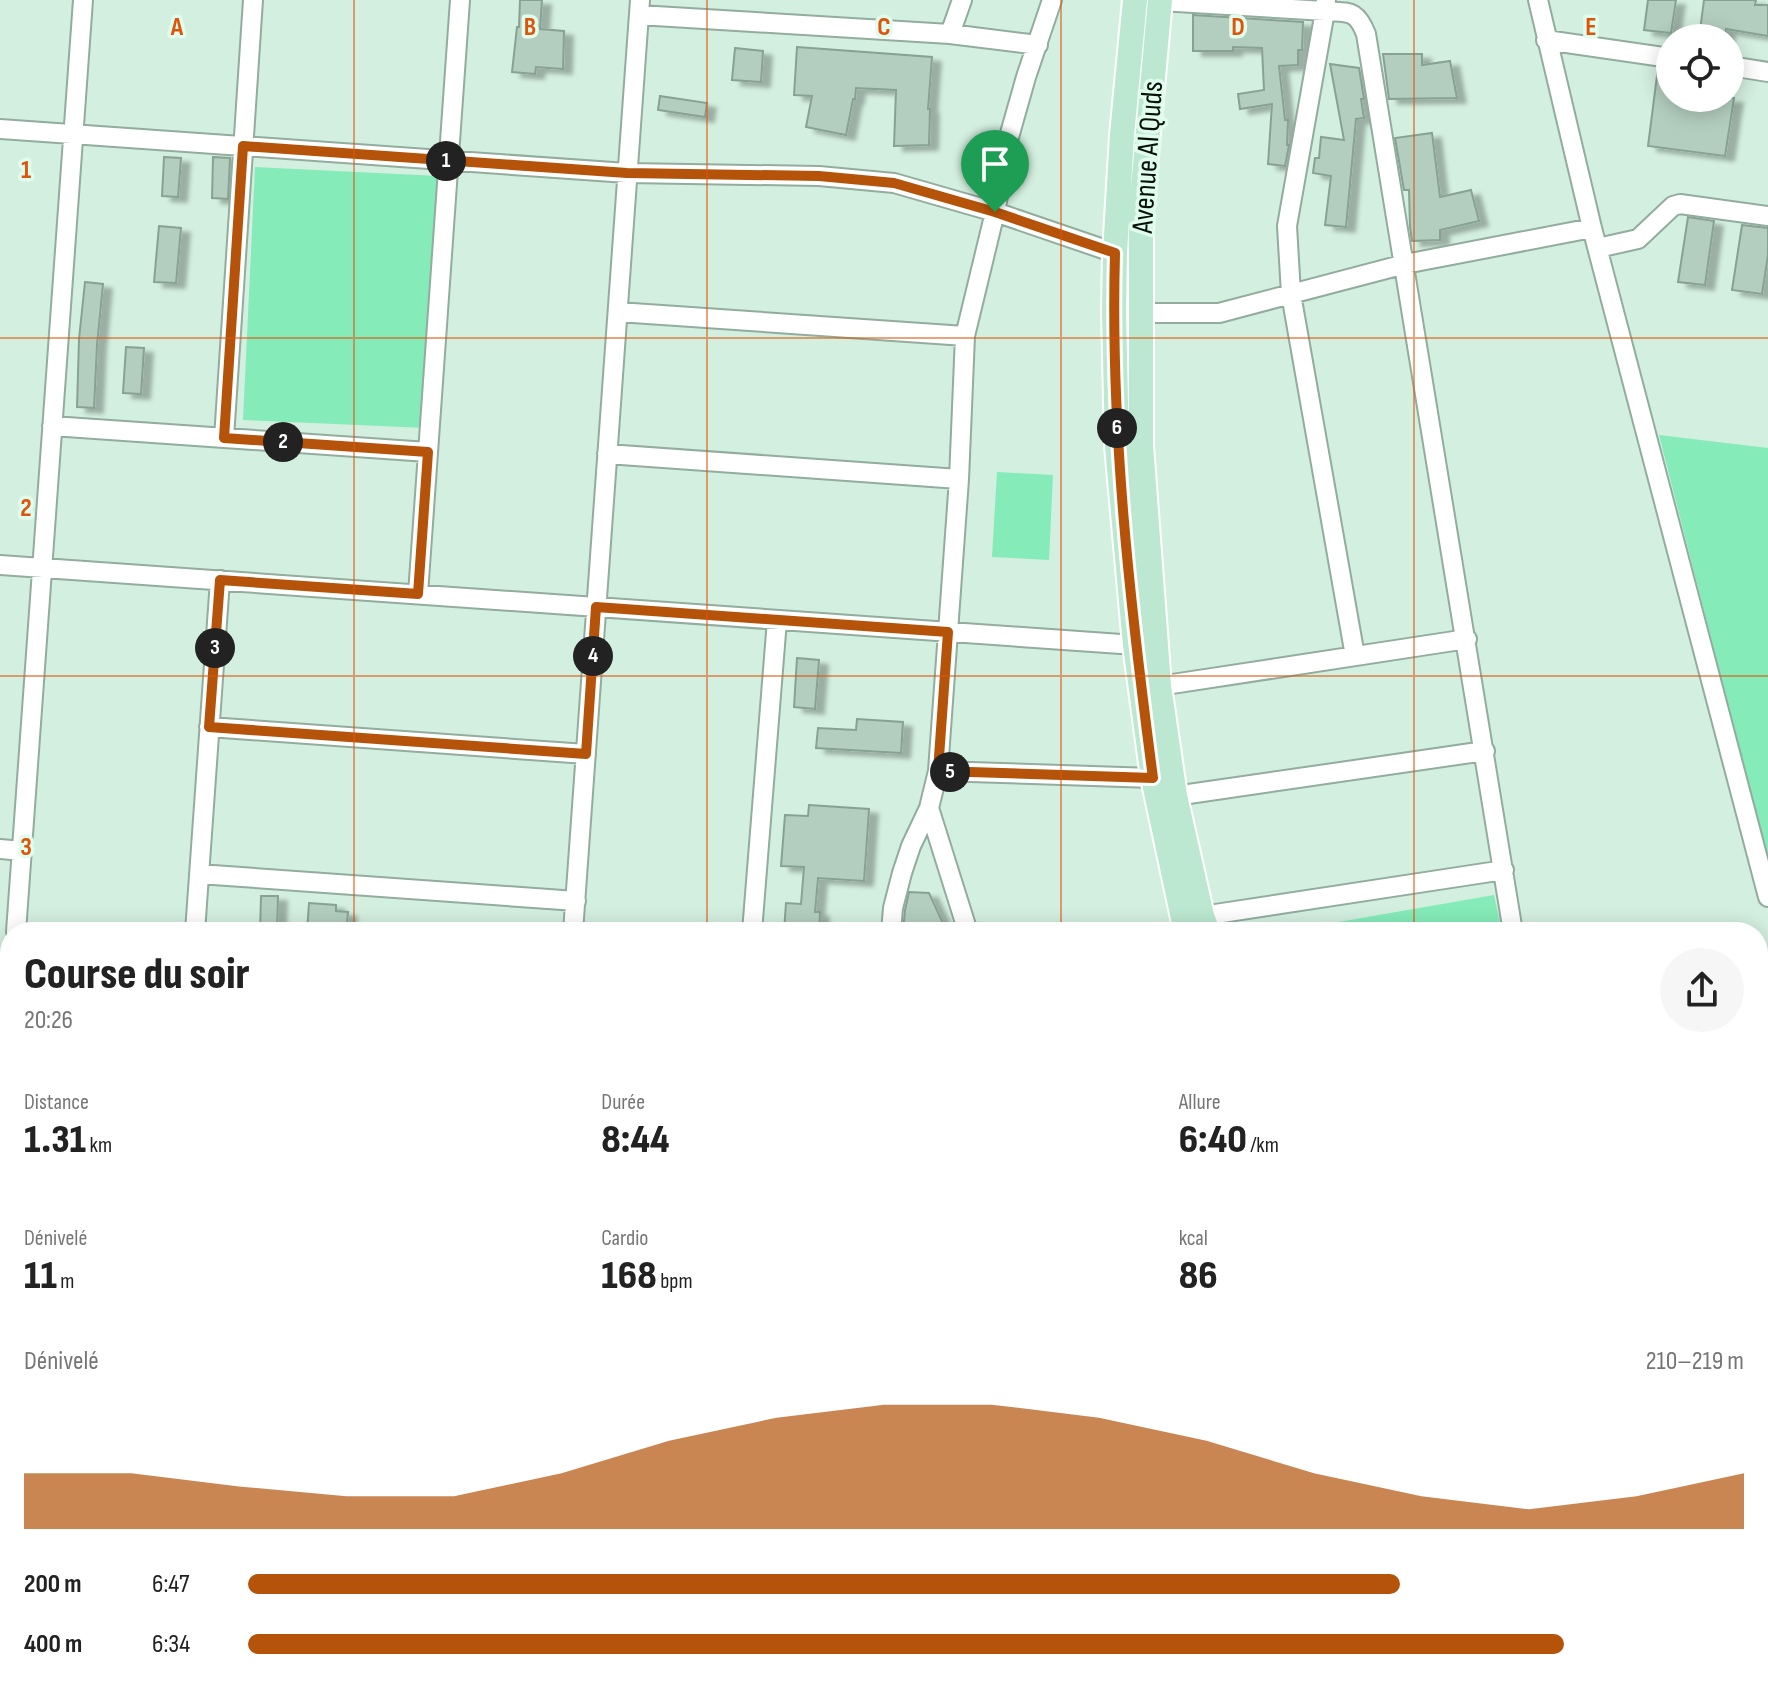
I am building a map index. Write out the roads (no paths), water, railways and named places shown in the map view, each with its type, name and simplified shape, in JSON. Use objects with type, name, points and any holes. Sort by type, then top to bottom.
[{"type":"main road","name":"Avenue Al Quds","points":[[1135,0],[1115,253],[1117,446],[1135,645],[1153,778],[1197,922]]},
{"type":"main road","name":"Avenue Al Quds","points":[[1160,0],[1141,210],[1141,445],[1159,686],[1198,922]]},
{"type":"street","points":[[17,922],[83,0]]},
{"type":"street","points":[[224,438],[253,0]]},
{"type":"street","points":[[418,594],[460,0]]},
{"type":"street","points":[[950,34],[962,0]]},
{"type":"street","points":[[892,922],[902,873],[929,808],[938,771],[959,479],[965,336],[995,212],[1009,137],[1052,0]]},
{"type":"street","points":[[1160,0],[1325,5],[1360,19],[1366,34],[1512,922]]},
{"type":"street","points":[[1538,0],[1592,228],[1768,897]]},
{"type":"street","points":[[1325,5],[1287,226],[1291,294],[1355,656]]},
{"type":"street","points":[[574,922],[639,8],[950,34],[1038,45]]},
{"type":"street","points":[[1546,40],[1656,56]]},
{"type":"street","points":[[1744,68],[1768,72]]},
{"type":"street","points":[[0,129],[627,173],[819,176],[894,183],[995,212],[1115,253]]},
{"type":"street","points":[[1598,248],[1638,239],[1673,206],[1680,204],[1768,216]]},
{"type":"street","points":[[1139,313],[1219,313],[1405,264],[1592,228]]},
{"type":"street","points":[[618,312],[965,336]]},
{"type":"street","points":[[52,426],[428,452]]},
{"type":"street","points":[[607,454],[959,479]]},
{"type":"street","points":[[0,565],[1135,645]]},
{"type":"street","points":[[196,922],[220,580]]},
{"type":"street","points":[[753,922],[777,620]]},
{"type":"street","points":[[1159,686],[1467,639]]},
{"type":"street","points":[[209,727],[586,754]]},
{"type":"street","points":[[1175,796],[1485,751]]},
{"type":"street","points":[[938,771],[1153,778]]},
{"type":"street","points":[[929,808],[965,922]]},
{"type":"street","points":[[0,849],[22,851]]},
{"type":"street","points":[[1226,922],[1504,870]]},
{"type":"street","points":[[199,874],[576,901]]}]
